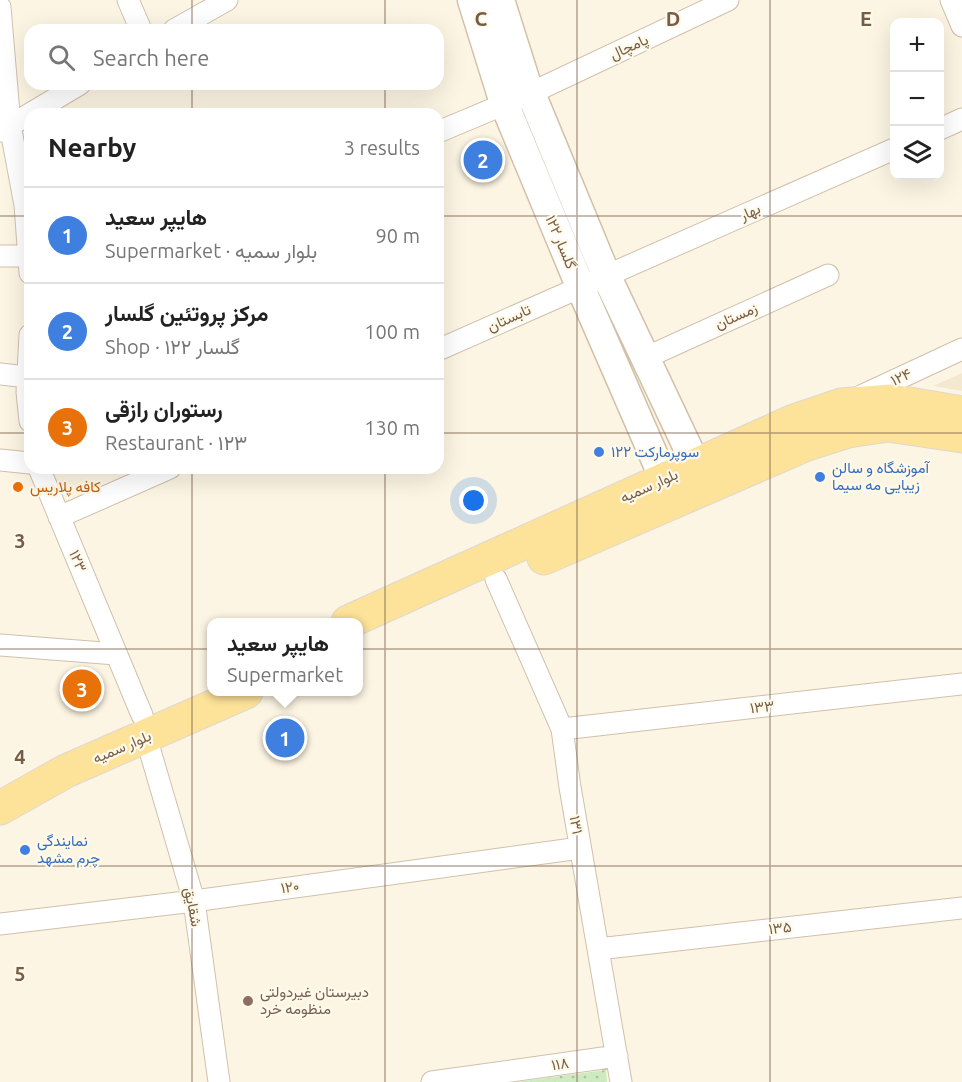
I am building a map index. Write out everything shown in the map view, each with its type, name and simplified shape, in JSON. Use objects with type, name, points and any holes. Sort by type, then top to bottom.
[{"type":"main road","name":"گلسار ۱۲۲","points":[[472,0],[504,103],[669,491]]},
{"type":"main road","name":"گلسار ۱۲۲","points":[[500,0],[531,93],[606,275],[701,477]]},
{"type":"main road","name":"بلوار سمیه","points":[[701,477],[794,421],[841,405],[891,401],[962,413]]},
{"type":"main road","name":"بلوار سمیه","points":[[365,626],[701,477],[848,431],[888,425],[962,436]]},
{"type":"main road","name":"بلوار سمیه","points":[[365,626],[496,579],[669,491]]},
{"type":"main road","name":"بلوار سمیه","points":[[0,808],[144,726],[207,687]]},
{"type":"main road","name":"بلوار سمیه","points":[[0,784],[53,756],[234,696]]},
{"type":"street","points":[[128,0],[138,24]]},
{"type":"street","points":[[185,24],[227,0]]},
{"type":"street","name":"پامچال","points":[[444,129],[531,93],[728,0]]},
{"type":"street","points":[[951,0],[962,26]]},
{"type":"street","points":[[0,8],[5,128],[24,201]]},
{"type":"street","points":[[39,108],[70,90]]},
{"type":"street","points":[[5,128],[24,117]]},
{"type":"street","points":[[944,127],[962,119]]},
{"type":"street","name":"بهار","points":[[580,286],[890,151]]},
{"type":"street","points":[[0,256],[24,261]]},
{"type":"street","name":"زمستان","points":[[645,358],[828,275]]},
{"type":"street","name":"تابستان","points":[[444,347],[580,286]]},
{"type":"street","name":"۱۲۴","points":[[841,405],[962,349]]},
{"type":"street","points":[[0,374],[24,377]]},
{"type":"street","points":[[0,460],[24,462]]},
{"type":"street","name":"۱۲۳","points":[[41,474],[144,726]]},
{"type":"street","points":[[59,517],[156,474]]},
{"type":"street","name":"۱۳۱","points":[[496,579],[562,729],[580,848],[621,1082]]},
{"type":"street","points":[[0,645],[116,654]]},
{"type":"street","name":"۱۳۳","points":[[562,729],[962,684]]},
{"type":"street","name":"شقایق","points":[[144,726],[194,901],[219,1082]]},
{"type":"street","name":"۱۲۰","points":[[0,924],[194,901],[580,848]]},
{"type":"street","name":"۱۳۵","points":[[598,949],[962,908]]},
{"type":"street","name":"۱۱۸","points":[[432,1082],[468,1080],[617,1056]]},
{"type":"shaded area","points":[[962,373],[962,391],[933,386]]},
{"type":"green space","points":[[606,1070],[607,1082],[516,1082]]},
{"type":"place","name":"مرکز پروتئین گلسار","points":[[483,160]]},
{"type":"place","name":"سوپرمارکت ۱۲۲","points":[[599,452]]},
{"type":"place","name":"آموزشگاه و سالن زیبایی مه سیما","points":[[820,477]]},
{"type":"place","name":"کافه پلاریس","points":[[18,487]]},
{"type":"place","name":"رستوران رازقی","points":[[82,689]]},
{"type":"place","name":"هایپر سعید","points":[[285,738]]},
{"type":"place","name":"نمایندگی چرم مشهد","points":[[25,850]]},
{"type":"place","name":"دبیرستان غیردولتی منظومه خرد","points":[[248,1001]]}]
